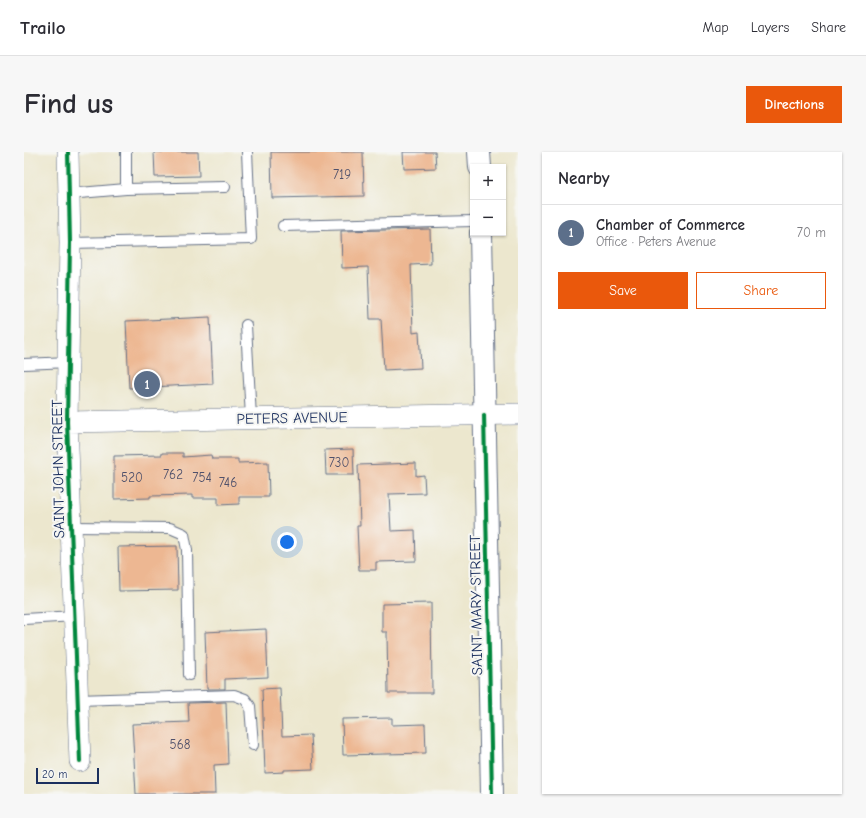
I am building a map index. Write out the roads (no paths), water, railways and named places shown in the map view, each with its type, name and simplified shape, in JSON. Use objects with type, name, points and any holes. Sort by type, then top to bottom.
[{"type":"street","name":"SAINT JOHN STREET","points":[[68,152],[70,243],[67,422],[80,761]]},
{"type":"street","points":[[480,152],[480,164]]},
{"type":"street","name":"SAINT MARY STREET","points":[[481,236],[492,794]]},
{"type":"street","name":"PETERS AVENUE","points":[[67,422],[518,414]]},
{"type":"lane","points":[[126,152],[126,190]]},
{"type":"lane","points":[[70,243],[252,239],[248,152]]},
{"type":"lane","points":[[68,194],[126,190],[225,187]]},
{"type":"lane","points":[[283,226],[470,221]]},
{"type":"lane","points":[[246,325],[251,418]]},
{"type":"lane","points":[[24,364],[68,362]]},
{"type":"lane","points":[[71,528],[170,528],[184,534],[187,550],[189,675]]},
{"type":"lane","points":[[24,620],[74,616]]},
{"type":"lane","points":[[78,700],[234,695],[245,699],[250,706],[253,745]]},
{"type":"place","name":"Chamber of Commerce","points":[[147,384]]}]
